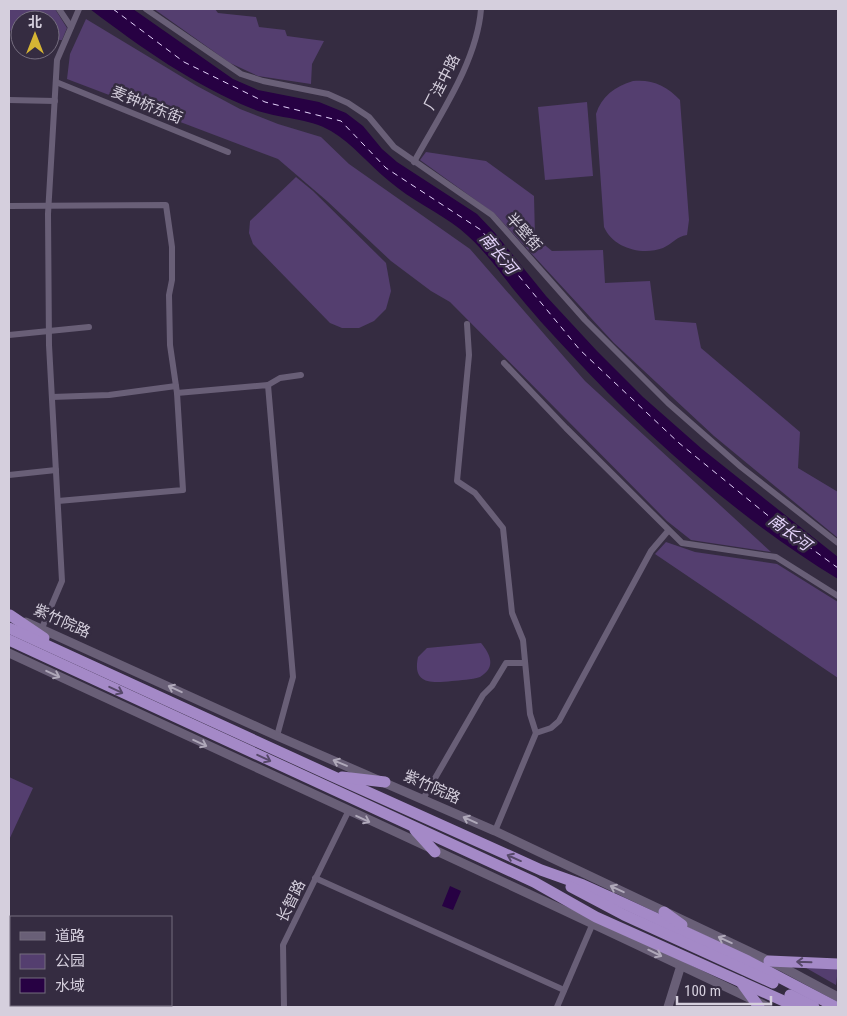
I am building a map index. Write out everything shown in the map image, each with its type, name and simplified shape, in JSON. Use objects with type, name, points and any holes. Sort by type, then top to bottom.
[{"type":"highway","points":[[10,614],[72,657]]},
{"type":"highway","name":"紫竹院路","points":[[9,628],[541,870],[583,885],[623,913],[702,940],[836,1007]]},
{"type":"highway","points":[[9,640],[534,882],[593,905],[623,913],[824,1007]]},
{"type":"highway","points":[[330,775],[384,782]]},
{"type":"highway","points":[[410,825],[435,852]]},
{"type":"highway","points":[[534,882],[595,920],[682,961],[741,982],[797,1007]]},
{"type":"highway","points":[[623,913],[663,911],[702,940]]},
{"type":"highway","points":[[569,912],[595,920]]},
{"type":"highway","points":[[623,913],[814,1007]]},
{"type":"highway","points":[[769,961],[838,964]]},
{"type":"highway","points":[[741,982],[756,1003]]},
{"type":"street","points":[[59,9],[71,27]]},
{"type":"street","name":"半壁街","points":[[146,9],[241,74],[263,81],[328,94],[348,102],[369,117],[394,147],[492,215],[585,320],[668,403],[741,467],[838,543]]},
{"type":"street","name":"厂洼中路","points":[[414,162],[471,53],[481,9]]},
{"type":"street","points":[[42,628],[62,581],[49,331],[49,207],[57,60],[78,10]]},
{"type":"street","name":"麦钟桥东街","points":[[56,82],[228,152]]},
{"type":"street","points":[[9,100],[55,101]]},
{"type":"street","points":[[9,206],[166,205],[172,247],[172,280],[169,296],[170,345],[177,390],[182,490],[58,501]]},
{"type":"street","points":[[467,324],[469,355],[457,482],[475,492],[503,528],[512,613],[523,640],[530,714],[536,733],[495,831]]},
{"type":"street","points":[[9,335],[89,328]]},
{"type":"street","points":[[504,363],[668,531],[682,543],[696,547],[776,557],[838,596]]},
{"type":"street","points":[[52,397],[268,385],[280,378],[301,375]]},
{"type":"street","points":[[268,385],[293,677],[277,736]]},
{"type":"street","points":[[9,474],[56,470]]},
{"type":"street","points":[[536,733],[551,728],[559,721],[651,550],[668,531]]},
{"type":"street","name":"紫竹院路","points":[[10,614],[277,736],[495,831],[769,961],[838,997]]},
{"type":"street","points":[[9,653],[348,812],[569,912]]},
{"type":"street","points":[[423,799],[483,695],[492,686],[506,663],[525,663]]},
{"type":"street","name":"长智路","points":[[284,1007],[283,945],[348,812]]},
{"type":"street","points":[[315,878],[564,990]]},
{"type":"street","points":[[557,1007],[595,920]]},
{"type":"street","points":[[668,1007],[682,961],[756,1003],[768,1007]]},
{"type":"green space","points":[[9,9],[56,10],[10,10],[9,30]]},
{"type":"green space","points":[[154,9],[215,9],[218,13],[256,17],[259,27],[285,30],[287,36],[324,41],[312,64],[311,84],[258,76],[230,63]]},
{"type":"green space","points":[[60,17],[67,28],[62,40],[60,40]]},
{"type":"green space","points":[[86,19],[197,86],[240,109],[278,124],[321,137],[349,164],[470,249],[585,381],[771,552],[691,540],[667,521],[450,302],[431,291],[391,261],[327,201],[278,159],[67,79],[70,54]]},
{"type":"green space","points":[[633,81],[647,81],[659,84],[680,100],[689,220],[687,235],[680,237],[663,248],[646,251],[621,245],[608,234],[604,227],[596,114],[605,97],[620,86]]},
{"type":"green space","points":[[587,102],[593,176],[545,180],[538,107]]},
{"type":"green space","points":[[426,152],[486,161],[534,196],[535,237],[552,251],[603,250],[605,283],[650,281],[655,320],[696,323],[701,348],[800,432],[798,468],[838,492],[838,538],[714,436],[614,343],[495,214],[420,160]]},
{"type":"green space","points":[[296,177],[313,191],[386,263],[391,291],[386,309],[374,321],[359,328],[342,328],[330,323],[253,244],[249,233],[250,221]]},
{"type":"green space","points":[[666,542],[695,552],[777,564],[838,602],[838,678],[655,554]]},
{"type":"green space","points":[[481,643],[489,656],[490,665],[489,669],[480,677],[466,680],[431,682],[425,680],[418,673],[418,657],[427,648]]},
{"type":"green space","points":[[9,777],[33,788],[9,840]]},
{"type":"green space","points":[[801,965],[838,968],[836,985]]},
{"type":"water","name":"南长河","points":[[90,9],[133,9],[233,79],[258,90],[319,102],[346,113],[363,126],[382,149],[397,162],[477,214],[495,233],[546,296],[643,397],[702,449],[838,557],[838,579],[765,530],[729,503],[662,445],[598,383],[554,336],[520,298],[489,258],[468,236],[452,223],[397,188],[339,136],[313,123],[272,115],[231,100],[168,65]]},
{"type":"water","points":[[450,886],[461,891],[453,910],[442,906]]},
{"type":"ferry route","points":[[113,9],[184,62],[265,102],[341,121],[386,168],[481,230],[580,350],[679,443],[782,527],[838,568]]}]
